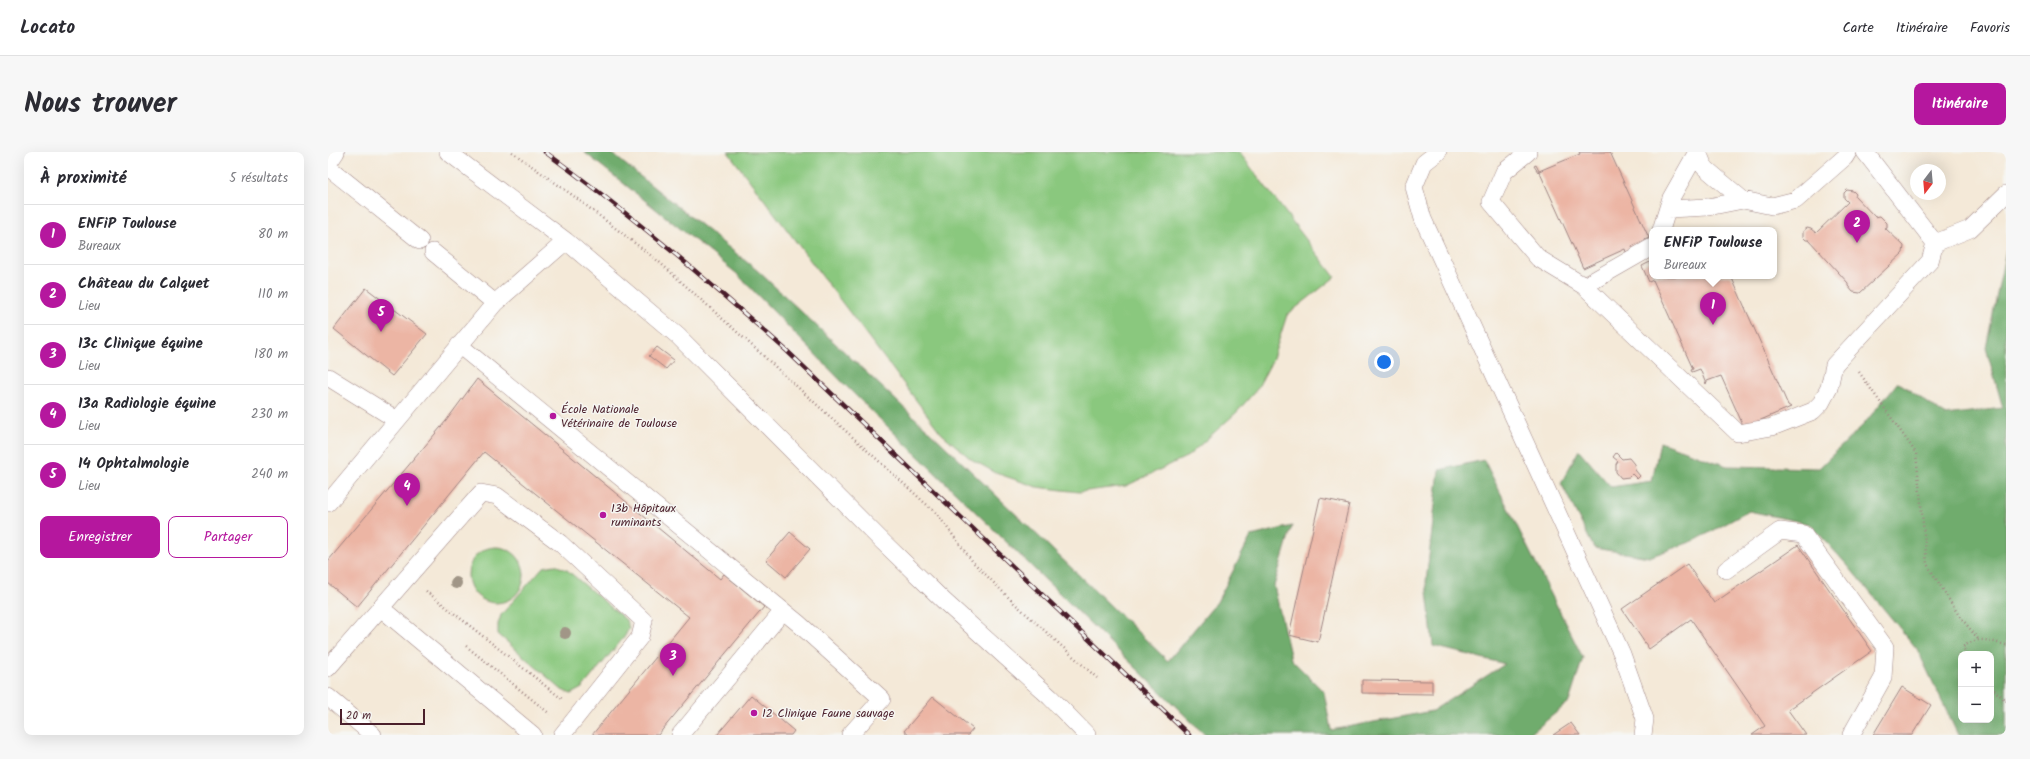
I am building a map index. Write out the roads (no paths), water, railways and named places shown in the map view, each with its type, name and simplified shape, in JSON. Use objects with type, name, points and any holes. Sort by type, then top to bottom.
[{"type":"lane","points":[[328,164],[336,152]]},
{"type":"lane","points":[[448,152],[566,241],[678,336],[889,548],[945,602],[1044,692],[1087,735]]},
{"type":"lane","points":[[1438,152],[1424,163],[1414,187],[1423,219],[1622,654],[1645,719],[1643,735]]},
{"type":"lane","points":[[1528,152],[1504,172],[1491,202],[1538,258],[1584,286],[1738,433],[1772,427],[1813,411],[1821,403],[1828,388],[1834,365],[1930,261],[1935,243]]},
{"type":"lane","points":[[1697,152],[1704,167],[1743,200]]},
{"type":"lane","points":[[1662,227],[1671,198],[1697,152]]},
{"type":"lane","points":[[1668,210],[1708,207],[1743,200],[1772,206],[1796,200],[1845,157],[1848,152]]},
{"type":"lane","points":[[1865,152],[1935,243]]},
{"type":"lane","points":[[328,167],[420,240]]},
{"type":"lane","points":[[1935,243],[1970,228],[2006,194]]},
{"type":"lane","points":[[328,502],[495,303],[566,241]]},
{"type":"lane","points":[[1584,286],[1649,249]]},
{"type":"lane","points":[[433,252],[495,303]]},
{"type":"lane","points":[[459,345],[783,611],[882,699],[850,735]]},
{"type":"lane","points":[[328,377],[397,420]]},
{"type":"lane","points":[[328,668],[382,609],[481,493],[497,496],[560,543],[644,621],[640,637],[564,732]]},
{"type":"lane","points":[[1726,570],[1780,531],[1803,534],[1885,646],[1883,678],[1851,735]]},
{"type":"lane","points":[[382,609],[533,735]]},
{"type":"lane","points":[[680,735],[783,611]]},
{"type":"lane","points":[[328,696],[373,735]]},
{"type":"railway","points":[[545,152],[608,199],[699,274],[787,351],[1189,735]]},
{"type":"place","name":"Château du Calquet","points":[[1857,243]]},
{"type":"place","name":"ENFiP Toulouse","points":[[1713,325]]},
{"type":"place","name":"14 Ophtalmologie","points":[[381,332]]},
{"type":"place","name":"École Nationale Vétérinaire de Toulouse","points":[[553,416]]},
{"type":"place","name":"13a Radiologie équine","points":[[407,506]]},
{"type":"place","name":"13b Hôpitaux ruminants","points":[[603,515]]},
{"type":"place","name":"13c Clinique équine","points":[[673,676]]},
{"type":"place","name":"12 Clinique Faune sauvage","points":[[754,713]]}]
